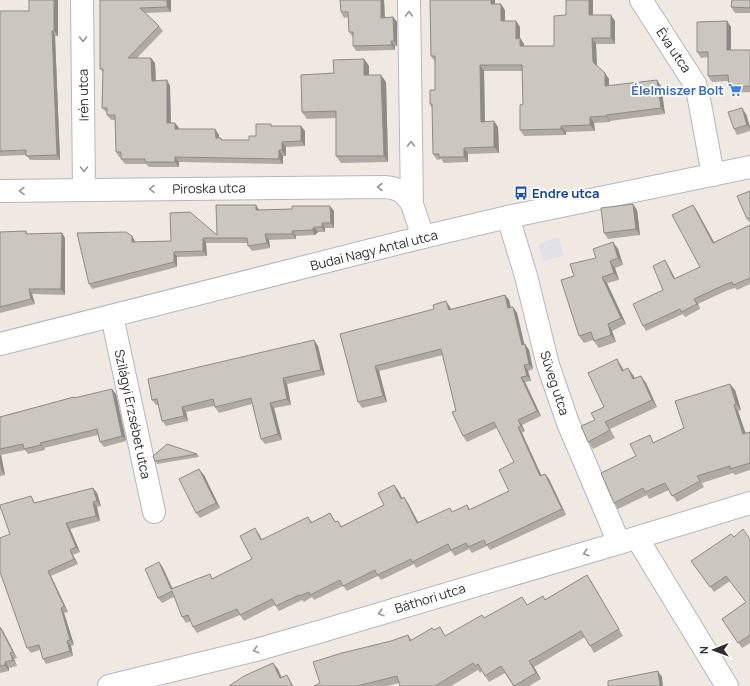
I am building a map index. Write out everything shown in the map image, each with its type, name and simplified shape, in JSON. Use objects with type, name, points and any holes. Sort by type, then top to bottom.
[{"type":"street","name":"Irén utca","points":[[82,0],[84,190]]},
{"type":"street","points":[[409,0],[412,204],[423,237]]},
{"type":"street","name":"Éva utca","points":[[641,0],[695,84],[713,175]]},
{"type":"street","name":"Budai Nagy Antal utca","points":[[0,344],[423,237],[508,217],[750,168]]},
{"type":"street","name":"Piroska utca","points":[[0,191],[385,187],[396,188],[403,192],[412,204]]},
{"type":"street","name":"Süveg utca","points":[[508,217],[526,276],[551,372],[568,422],[628,540],[727,686]]},
{"type":"street","name":"Szilágyi Erzsébet utca","points":[[112,316],[154,512]]},
{"type":"street","name":"Báthori utca","points":[[108,686],[256,650],[628,540],[750,502]]},
{"type":"shaded area","points":[[558,237],[564,255],[544,262],[538,244]]},
{"type":"building","points":[[29,0],[54,0],[54,31],[52,31],[57,155],[26,156],[26,150],[0,151],[0,11],[29,11]]},
{"type":"building","points":[[100,0],[167,0],[167,7],[140,8],[159,26],[128,58],[151,58],[152,81],[167,80],[167,123],[175,123],[175,129],[215,129],[216,138],[221,138],[221,140],[249,140],[249,136],[256,136],[256,124],[271,124],[271,126],[301,126],[301,141],[282,142],[282,150],[279,150],[279,159],[175,157],[175,162],[145,162],[145,159],[121,159],[121,152],[116,152],[115,115],[107,115],[107,108],[102,108],[103,69],[100,69]]},
{"type":"building","points":[[340,0],[381,0],[381,18],[393,17],[394,41],[391,41],[392,45],[353,46],[353,32],[349,32],[348,12],[341,12]]},
{"type":"building","points":[[430,0],[491,0],[491,4],[501,4],[501,21],[516,21],[516,39],[520,38],[520,46],[554,46],[554,16],[566,15],[566,0],[589,0],[589,15],[611,15],[611,38],[592,38],[593,62],[605,73],[605,86],[657,80],[661,108],[590,117],[590,125],[561,126],[561,129],[520,130],[520,105],[523,104],[522,65],[480,65],[481,122],[494,121],[494,147],[464,148],[464,157],[439,157],[439,154],[433,154],[432,104],[430,104],[430,90],[435,90],[435,56],[431,56]]},
{"type":"building","points":[[732,0],[750,0],[750,8],[731,7]]},
{"type":"building","points":[[727,21],[727,50],[750,50],[750,86],[729,87],[728,75],[708,76],[708,52],[697,52],[697,22]]},
{"type":"building","points":[[364,59],[364,75],[381,75],[384,156],[336,156],[336,111],[302,112],[301,75],[334,73],[333,60]]},
{"type":"building","points":[[742,108],[747,125],[734,129],[728,112]]},
{"type":"building","points":[[750,191],[750,217],[747,219],[737,196]]},
{"type":"building","points":[[633,204],[636,229],[604,233],[601,208]]},
{"type":"building","points":[[216,205],[256,205],[256,210],[292,209],[292,206],[330,206],[331,223],[322,223],[322,227],[314,227],[312,230],[292,231],[293,234],[265,234],[267,243],[248,246],[247,238],[203,238],[203,251],[174,252],[174,262],[89,284],[77,233],[126,232],[132,236],[132,242],[171,241],[170,213],[190,212],[217,235]]},
{"type":"building","points":[[693,205],[713,243],[750,225],[750,278],[733,285],[732,282],[724,285],[694,299],[697,304],[681,312],[680,309],[643,326],[633,304],[663,290],[653,266],[665,260],[674,279],[700,267],[672,215]]},
{"type":"building","points":[[26,231],[26,234],[62,233],[61,289],[29,289],[31,299],[0,307],[0,232]]},
{"type":"building","points":[[613,242],[618,258],[610,261],[614,273],[602,277],[621,318],[608,324],[611,335],[594,341],[591,332],[579,336],[561,280],[574,276],[570,264],[596,258],[593,249]]},
{"type":"building","points":[[505,295],[508,308],[513,307],[522,345],[525,344],[529,364],[524,365],[527,376],[521,377],[537,411],[518,420],[521,426],[518,427],[540,476],[545,474],[562,509],[486,545],[484,540],[468,547],[466,543],[451,550],[448,544],[412,562],[411,559],[377,575],[375,570],[343,586],[340,580],[310,595],[309,592],[300,596],[299,595],[276,606],[272,599],[240,615],[237,609],[193,627],[188,615],[182,617],[172,591],[158,598],[145,569],[159,562],[171,589],[210,574],[212,579],[252,559],[240,536],[255,528],[261,540],[308,517],[311,523],[330,513],[335,522],[338,521],[341,527],[384,505],[378,493],[394,485],[401,499],[404,497],[417,523],[450,508],[452,512],[467,505],[469,510],[509,491],[499,470],[514,462],[494,422],[463,436],[452,412],[456,411],[441,349],[375,366],[383,396],[358,402],[340,334],[434,309],[433,305],[446,301],[449,310]]},
{"type":"building","points":[[314,340],[321,370],[283,378],[287,399],[270,403],[278,434],[261,439],[251,398],[215,407],[213,399],[182,407],[184,416],[162,421],[157,399],[152,400],[148,379]]},
{"type":"building","points":[[617,359],[622,371],[628,368],[633,379],[641,376],[652,400],[605,422],[610,430],[588,442],[581,426],[595,420],[591,413],[604,407],[588,373]]},
{"type":"building","points":[[730,384],[736,404],[734,405],[743,434],[750,432],[750,463],[730,469],[730,466],[697,476],[700,481],[672,496],[665,483],[645,492],[643,488],[614,503],[601,473],[636,456],[630,444],[650,435],[653,443],[684,428],[675,401]]},
{"type":"building","points":[[112,389],[122,436],[100,442],[97,429],[40,443],[41,445],[24,449],[23,444],[0,449],[0,417],[74,397]]},
{"type":"building","points":[[167,444],[197,454],[155,461],[153,456]]},
{"type":"building","points":[[199,469],[216,503],[196,513],[179,479]]},
{"type":"building","points":[[93,488],[97,501],[93,502],[96,516],[66,523],[76,547],[70,550],[74,559],[48,571],[64,606],[61,608],[70,640],[67,641],[70,651],[43,659],[39,645],[27,648],[0,572],[0,538],[10,534],[0,505],[31,496],[34,503]]},
{"type":"building","points":[[743,529],[750,539],[750,635],[738,643],[722,619],[746,602],[726,576],[710,587],[691,561],[731,534],[734,537]]},
{"type":"building","points":[[587,575],[619,629],[590,646],[581,631],[529,661],[536,673],[514,686],[501,666],[485,676],[478,664],[475,666],[473,663],[435,686],[400,686],[397,676],[357,686],[314,686],[320,683],[313,662],[408,635],[410,641],[432,628],[434,630],[440,627],[445,636],[482,615],[484,618],[522,597],[527,605],[543,596],[545,600]]},
{"type":"building","points":[[0,627],[13,652],[10,653],[13,660],[5,662],[5,665],[0,666]]},
{"type":"building","points":[[273,663],[280,678],[287,675],[292,686],[229,686],[244,676]]},
{"type":"building","points":[[658,671],[660,686],[608,686],[608,681]]},
{"type":"place","name":"Élelmiszer Bolt","points":[[735,90]]},
{"type":"place","name":"Endre utca","points":[[521,193]]}]
